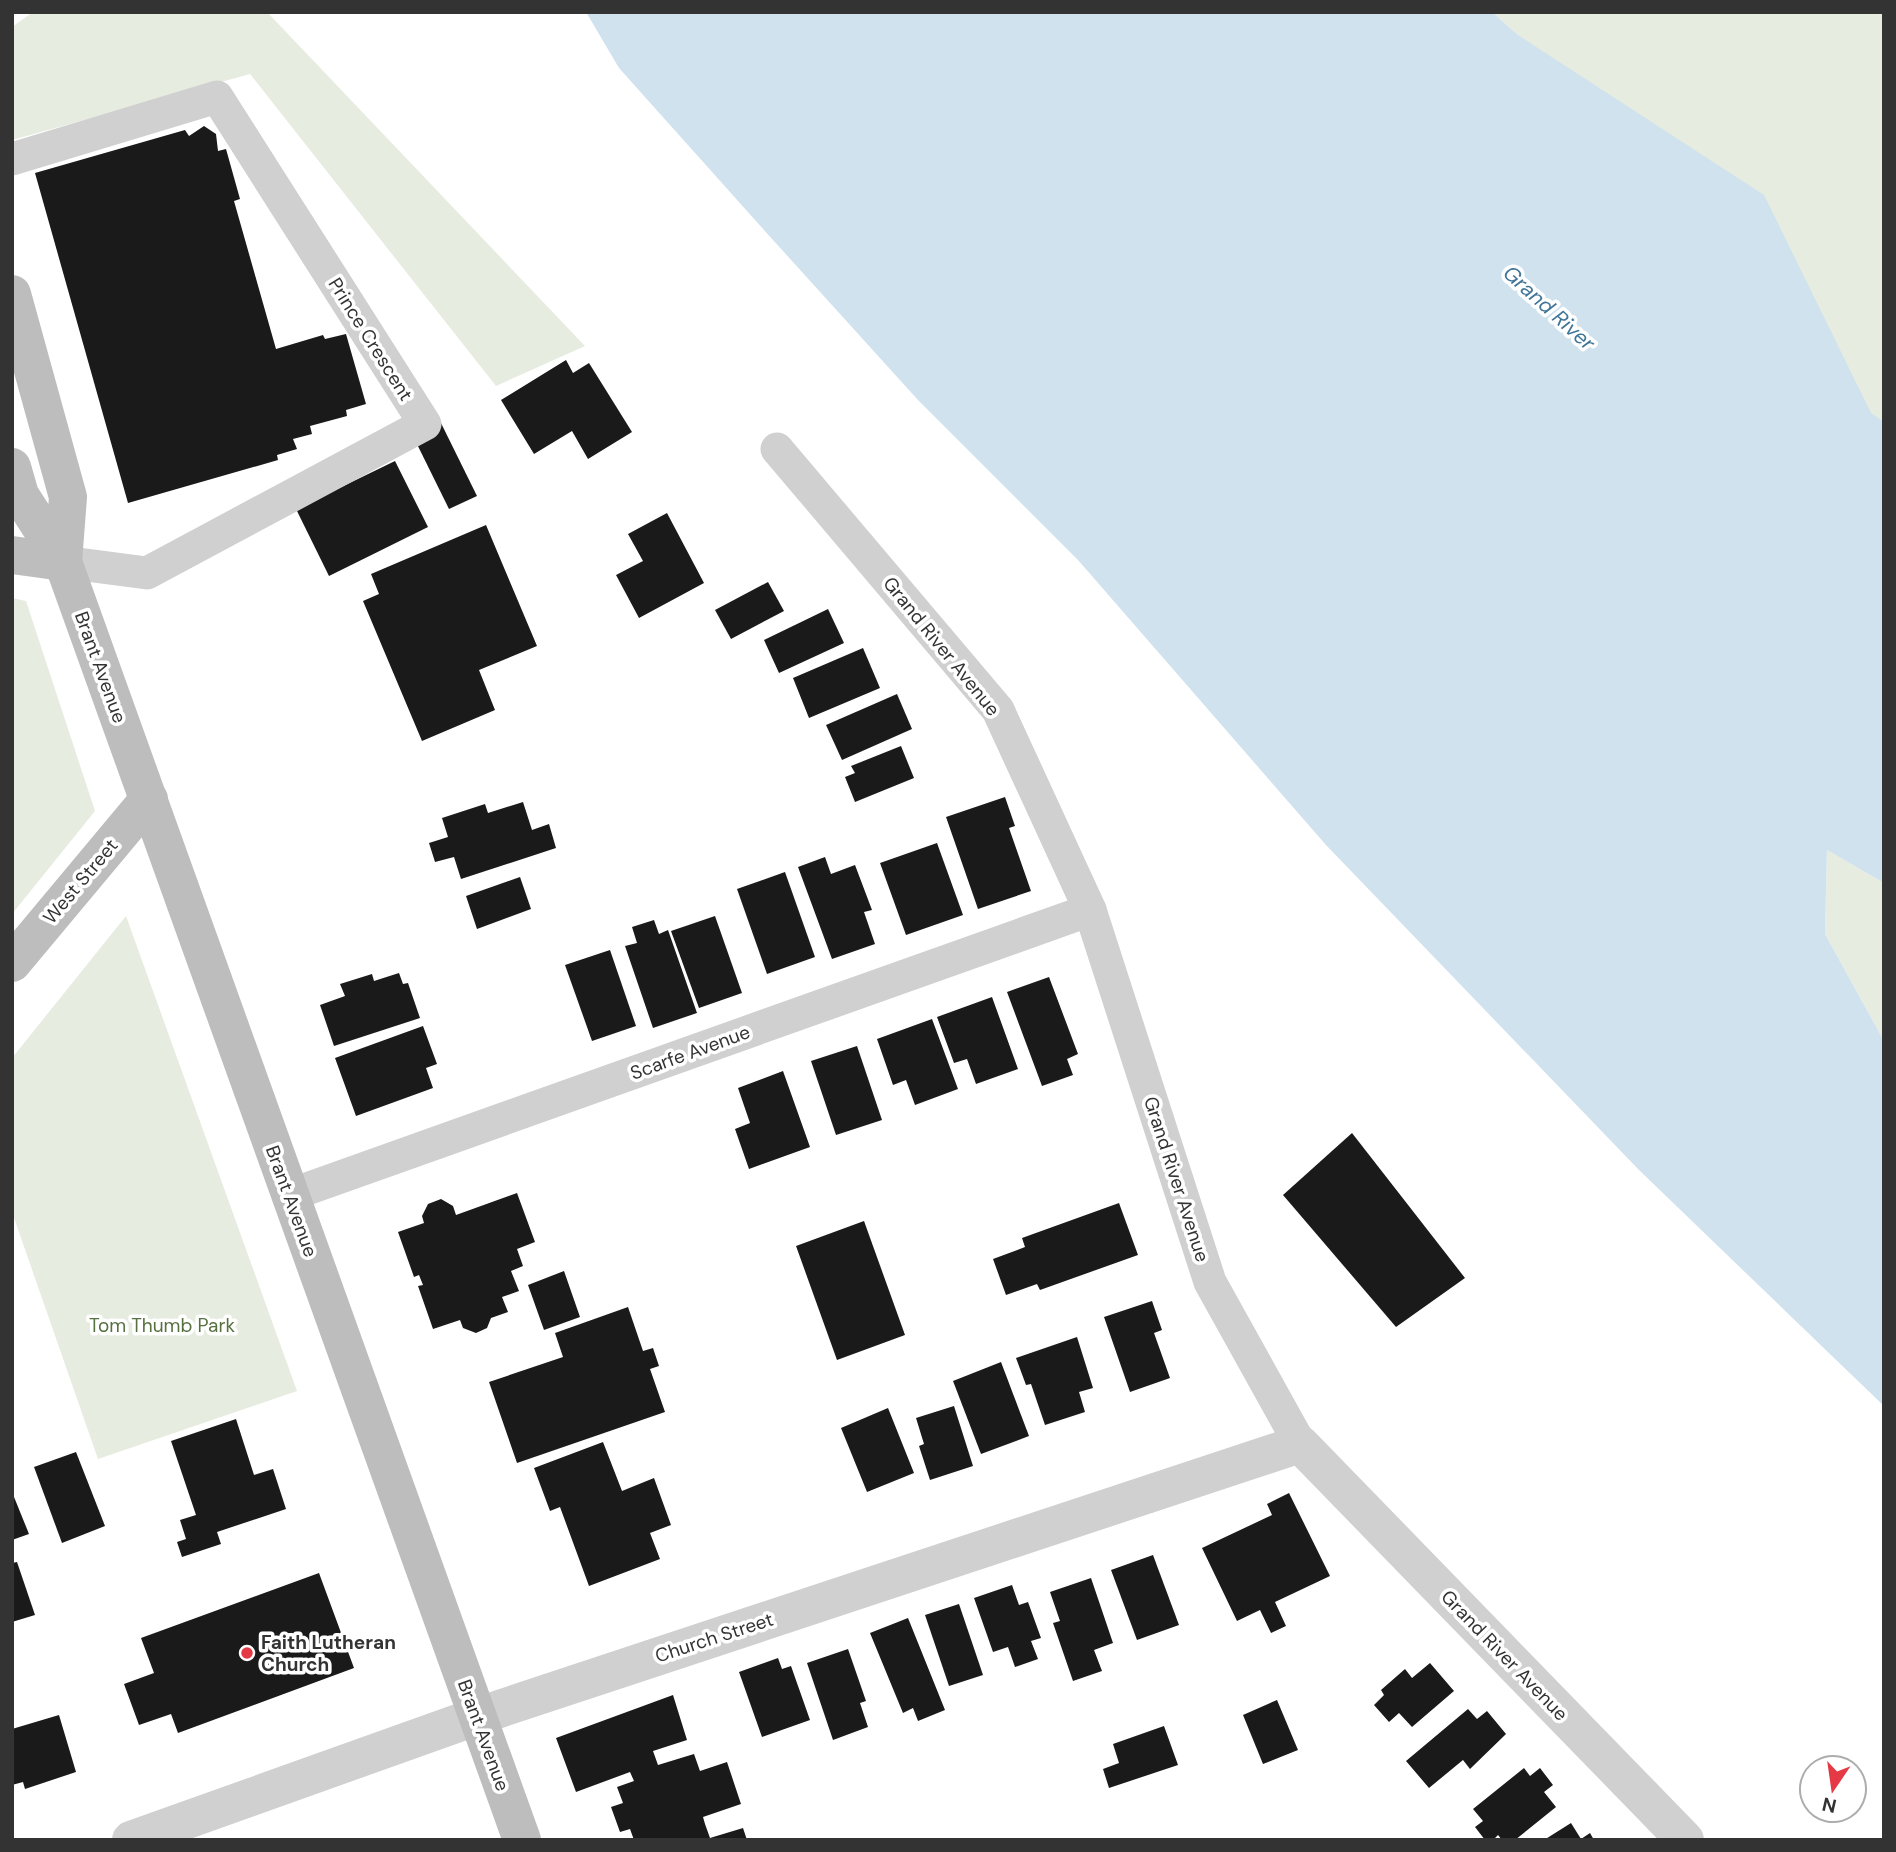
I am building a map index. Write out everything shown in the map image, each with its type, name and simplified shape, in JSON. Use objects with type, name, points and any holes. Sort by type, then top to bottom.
[{"type":"main road","name":"Brant Avenue","points":[[12,294],[68,497],[63,562]]},
{"type":"main road","name":"Brant Avenue","points":[[12,467],[20,495],[63,562],[522,1840]]},
{"type":"main road","points":[[12,555],[63,562]]},
{"type":"main road","name":"West Street","points":[[12,963],[149,799]]},
{"type":"street","name":"Prince Crescent","points":[[12,159],[217,97],[425,424],[147,573],[63,562]]},
{"type":"street","name":"Grand River Avenue","points":[[777,449],[998,710],[1090,910],[1210,1282],[1300,1444],[1685,1840]]},
{"type":"street","name":"Scarfe Avenue","points":[[290,1195],[1090,910]]},
{"type":"street","name":"Church Street","points":[[131,1840],[478,1716],[1300,1444]]},
{"type":"green space","points":[[33,12],[267,12],[585,346],[496,386],[250,74],[12,140],[12,27]]},
{"type":"green space","points":[[1492,12],[1884,12],[1884,422],[1871,414],[1518,35]]},
{"type":"green space","points":[[12,598],[26,601],[95,811],[12,914]]},
{"type":"green space","points":[[1827,850],[1884,883],[1884,1041],[1825,934]]},
{"type":"green space","name":"Tom Thumb Park","points":[[126,916],[297,1391],[98,1459],[12,1212],[12,1058]]},
{"type":"water","name":"Grand River","points":[[586,12],[1492,12],[1518,35],[1764,195],[1871,413],[1884,422],[1884,883],[1827,850],[1825,934],[1884,1041],[1884,1406],[1639,1170],[1326,845],[1078,560],[918,400],[619,68]]},
{"type":"building","points":[[204,126],[216,134],[218,151],[226,149],[240,199],[234,201],[276,349],[323,335],[325,339],[346,334],[366,404],[346,410],[347,416],[310,426],[312,434],[293,439],[297,449],[277,455],[278,460],[128,503],[35,173],[185,130],[189,136]]},
{"type":"building","points":[[566,360],[573,373],[589,363],[632,432],[588,459],[572,431],[534,454],[501,400]]},
{"type":"building","points":[[439,419],[477,496],[449,509],[411,432]]},
{"type":"building","points":[[395,461],[428,527],[329,576],[296,509]]},
{"type":"building","points":[[667,513],[704,583],[639,618],[616,575],[643,561],[628,534]]},
{"type":"building","points":[[486,525],[537,646],[479,670],[495,710],[422,741],[363,601],[379,594],[371,574]]},
{"type":"building","points":[[768,582],[784,611],[731,639],[715,610]]},
{"type":"building","points":[[828,609],[844,643],[779,673],[764,640]]},
{"type":"building","points":[[863,648],[880,688],[809,718],[793,678]]},
{"type":"building","points":[[897,694],[912,729],[842,760],[826,725]]},
{"type":"building","points":[[901,746],[914,778],[855,802],[845,777],[855,773],[851,766]]},
{"type":"building","points":[[1005,797],[1015,826],[1009,828],[1031,891],[978,909],[946,817]]},
{"type":"building","points":[[523,802],[532,830],[549,824],[556,848],[461,879],[454,857],[435,862],[429,843],[448,837],[442,818],[485,804],[488,813]]},
{"type":"building","points":[[937,843],[963,915],[906,935],[880,863]]},
{"type":"building","points":[[825,857],[831,874],[855,865],[872,910],[864,912],[875,944],[832,959],[798,867]]},
{"type":"building","points":[[785,872],[815,957],[767,974],[737,889]]},
{"type":"building","points":[[520,877],[531,909],[477,929],[466,896]]},
{"type":"building","points":[[715,916],[742,993],[699,1008],[671,931]]},
{"type":"building","points":[[654,920],[659,934],[668,930],[697,1013],[653,1028],[625,946],[637,943],[632,927]]},
{"type":"building","points":[[610,950],[636,1026],[592,1041],[565,965]]},
{"type":"building","points":[[399,973],[403,984],[408,983],[420,1018],[334,1046],[320,1005],[345,996],[340,984],[372,974],[374,981]]},
{"type":"building","points":[[1049,977],[1078,1054],[1067,1059],[1073,1075],[1042,1086],[1007,992]]},
{"type":"building","points":[[992,997],[1018,1069],[976,1084],[967,1059],[954,1063],[937,1017]]},
{"type":"building","points":[[932,1019],[958,1089],[915,1105],[906,1080],[893,1085],[877,1039]]},
{"type":"building","points":[[423,1026],[437,1064],[426,1068],[433,1088],[356,1116],[335,1058]]},
{"type":"building","points":[[857,1046],[882,1120],[836,1135],[811,1061]]},
{"type":"building","points":[[783,1071],[810,1147],[749,1169],[735,1129],[750,1123],[738,1088]]},
{"type":"building","points":[[1352,1133],[1465,1278],[1396,1327],[1283,1195]]},
{"type":"building","points":[[517,1193],[535,1242],[517,1249],[523,1266],[511,1271],[519,1291],[502,1297],[508,1312],[491,1318],[487,1328],[476,1333],[463,1328],[460,1320],[433,1329],[418,1286],[423,1285],[419,1275],[414,1277],[398,1232],[424,1223],[422,1216],[428,1204],[441,1199],[453,1206],[456,1215]]},
{"type":"building","points":[[1119,1203],[1138,1255],[1040,1290],[1037,1284],[1006,1295],[993,1259],[1025,1247],[1022,1238]]},
{"type":"building","points":[[864,1221],[905,1335],[837,1360],[796,1246]]},
{"type":"building","points":[[564,1271],[580,1317],[544,1330],[528,1285]]},
{"type":"building","points":[[1152,1301],[1162,1330],[1154,1333],[1170,1378],[1130,1392],[1104,1317]]},
{"type":"building","points":[[628,1307],[643,1351],[653,1348],[659,1366],[650,1369],[665,1412],[517,1463],[489,1382],[563,1357],[555,1333]]},
{"type":"building","points":[[1077,1337],[1093,1388],[1079,1392],[1085,1412],[1045,1425],[1031,1384],[1026,1385],[1016,1358]]},
{"type":"building","points":[[1001,1362],[1029,1436],[981,1454],[953,1381]]},
{"type":"building","points":[[954,1406],[973,1466],[930,1480],[919,1446],[924,1444],[916,1418]]},
{"type":"building","points":[[888,1408],[914,1473],[867,1492],[841,1428]]},
{"type":"building","points":[[236,1419],[254,1475],[273,1469],[286,1509],[217,1532],[221,1544],[182,1557],[177,1542],[186,1539],[180,1520],[196,1515],[171,1441]]},
{"type":"building","points":[[603,1442],[622,1491],[654,1478],[671,1525],[650,1533],[660,1559],[589,1586],[560,1507],[550,1511],[534,1468]]},
{"type":"building","points":[[76,1452],[105,1526],[62,1543],[34,1467]]},
{"type":"building","points":[[12,1492],[29,1534],[12,1540]]},
{"type":"building","points":[[1289,1493],[1330,1576],[1275,1602],[1286,1626],[1271,1633],[1260,1610],[1237,1621],[1202,1548],[1272,1515],[1267,1504]]},
{"type":"building","points":[[1153,1555],[1179,1625],[1137,1640],[1111,1570]]},
{"type":"building","points":[[17,1562],[35,1615],[12,1622],[12,1563]]},
{"type":"building","name":"Faith Lutheran Church","points":[[319,1573],[354,1668],[178,1733],[171,1714],[139,1725],[124,1684],[154,1673],[141,1638]]},
{"type":"building","points":[[1091,1578],[1113,1643],[1094,1650],[1102,1671],[1073,1681],[1053,1623],[1060,1621],[1050,1592]]},
{"type":"building","points":[[1012,1585],[1019,1605],[1028,1602],[1041,1638],[1031,1641],[1038,1659],[1015,1667],[1008,1647],[993,1652],[974,1598]]},
{"type":"building","points":[[959,1604],[983,1675],[949,1686],[925,1615]]},
{"type":"building","points":[[908,1618],[945,1710],[918,1721],[913,1708],[903,1713],[870,1633]]},
{"type":"building","points":[[848,1649],[866,1701],[860,1703],[868,1727],[833,1740],[807,1663]]},
{"type":"building","points":[[778,1658],[782,1669],[791,1666],[810,1720],[762,1737],[739,1672]]},
{"type":"building","points":[[1430,1663],[1454,1691],[1412,1727],[1399,1713],[1389,1722],[1374,1705],[1384,1695],[1381,1690],[1405,1669],[1412,1678]]},
{"type":"building","points":[[673,1695],[687,1740],[653,1751],[658,1765],[694,1754],[700,1771],[727,1762],[741,1804],[703,1817],[710,1838],[743,1828],[747,1840],[634,1840],[630,1829],[620,1832],[611,1807],[623,1803],[617,1787],[634,1781],[630,1772],[576,1792],[556,1738]]},
{"type":"building","points":[[1277,1700],[1298,1750],[1263,1764],[1243,1715]]},
{"type":"building","points":[[1468,1709],[1477,1719],[1487,1711],[1506,1734],[1470,1769],[1463,1760],[1429,1788],[1406,1761]]},
{"type":"building","points":[[59,1715],[76,1772],[25,1789],[23,1782],[12,1785],[12,1729]]},
{"type":"building","points":[[1164,1726],[1178,1765],[1109,1788],[1103,1769],[1119,1763],[1113,1744]]},
{"type":"building","points":[[1524,1768],[1530,1776],[1540,1768],[1553,1785],[1544,1792],[1556,1807],[1515,1840],[1502,1840],[1498,1835],[1493,1840],[1485,1840],[1475,1827],[1483,1821],[1473,1809]]},
{"type":"building","points":[[1571,1823],[1581,1839],[1590,1833],[1594,1840],[1544,1840]]},
{"type":"place","name":"Faith Lutheran Church","points":[[247,1653]]}]
